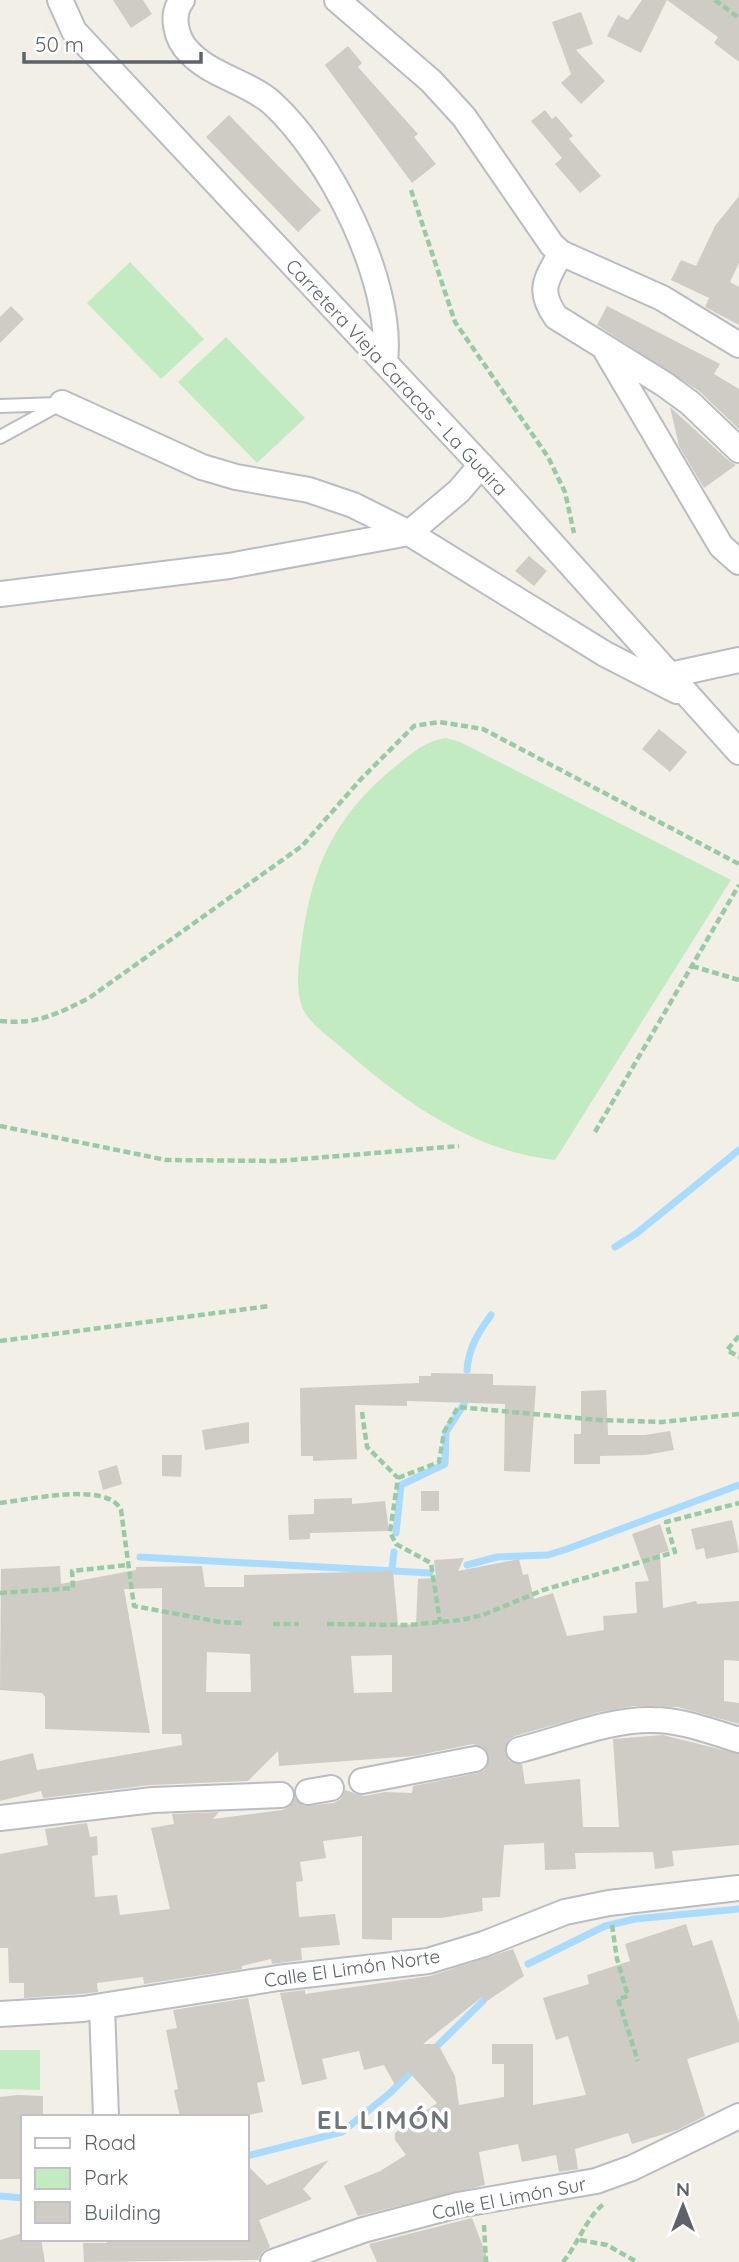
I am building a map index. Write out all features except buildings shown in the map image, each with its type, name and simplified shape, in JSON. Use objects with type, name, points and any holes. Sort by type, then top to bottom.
[{"type":"street","name":"Carretera Vieja Caracas - La Guaira","points":[[60,0],[74,31],[481,465],[739,752]]},
{"type":"street","points":[[182,0],[175,23],[187,51],[204,65],[271,103],[312,151],[343,202],[378,292],[386,326],[385,361]]},
{"type":"street","points":[[337,0],[445,95],[485,146],[552,245],[561,253],[662,298],[739,345]]},
{"type":"street","points":[[561,253],[547,280],[546,303],[556,317],[690,403],[739,450]]},
{"type":"street","points":[[604,348],[720,546],[739,562]]},
{"type":"street","points":[[62,403],[202,467],[236,477],[320,494],[354,505],[409,533],[605,654],[691,698]]},
{"type":"street","points":[[0,594],[229,566],[409,533],[459,491],[481,465]]},
{"type":"street","points":[[670,675],[739,660]]},
{"type":"street","points":[[520,1750],[608,1726],[652,1720],[739,1740]]},
{"type":"street","points":[[362,1781],[475,1759]]},
{"type":"street","points":[[0,1818],[153,1800],[281,1795]]},
{"type":"street","name":"Calle El Limón Norte","points":[[0,2014],[102,2007],[278,1978],[428,1961],[484,1944],[565,1912],[609,1903],[739,1888]]},
{"type":"street","points":[[102,2007],[106,2115]]},
{"type":"street","name":"Calle El Limón Sur","points":[[273,2262],[363,2230],[481,2200],[570,2187],[632,2168],[739,2116]]},
{"type":"lane","points":[[0,406],[62,403]]},
{"type":"lane","points":[[0,437],[62,403]]},
{"type":"path","points":[[715,0],[739,18]]},
{"type":"path","points":[[411,190],[455,322],[548,457],[565,492],[574,530],[572,565]]},
{"type":"path","points":[[0,1021],[23,1023],[53,1017],[89,998],[235,894],[302,846],[361,779],[414,726],[439,722],[482,729],[739,864]]},
{"type":"path","points":[[595,1132],[739,885]]},
{"type":"path","points":[[692,966],[739,980]]},
{"type":"path","points":[[0,1126],[166,1160],[278,1161],[459,1146]]},
{"type":"path","points":[[0,1341],[270,1306]]},
{"type":"path","points":[[739,1336],[727,1350],[739,1357]]},
{"type":"path","points":[[398,1478],[439,1462],[444,1432],[458,1407],[599,1420],[662,1422],[739,1415]]},
{"type":"path","points":[[362,1412],[367,1447],[398,1478]]},
{"type":"path","points":[[398,1478],[390,1532],[396,1544],[431,1563],[440,1622]]},
{"type":"path","points":[[0,1503],[76,1494],[106,1496],[117,1501],[121,1510],[134,1606],[220,1622],[244,1623]]},
{"type":"path","points":[[327,1624],[440,1622],[482,1615],[543,1591],[675,1552],[666,1522],[739,1503]]},
{"type":"path","points":[[0,1593],[74,1588],[72,1571],[128,1565]]},
{"type":"path","points":[[273,1624],[299,1624]]},
{"type":"path","points":[[614,1931],[617,1959],[628,1996],[618,1999],[638,2062]]},
{"type":"path","points":[[563,2262],[580,2240],[593,2213],[624,2187],[632,2168]]},
{"type":"path","points":[[481,2200],[486,2262]]},
{"type":"path","points":[[580,2240],[607,2245],[637,2262]]},
{"type":"green space","points":[[130,262],[204,339],[161,379],[87,303]]},
{"type":"green space","points":[[226,337],[305,418],[257,463],[178,382]]},
{"type":"green space","points":[[446,738],[460,742],[731,880],[555,1160],[495,1146],[440,1120],[365,1068],[316,1026],[301,1004],[298,972],[305,920],[311,893],[329,846],[341,825],[374,785],[419,748]]},
{"type":"green space","points":[[0,2050],[40,2050],[40,2090],[0,2089]]},
{"type":"waterway","points":[[615,1247],[637,1233],[739,1150]]},
{"type":"waterway","points":[[467,1370],[475,1341],[491,1315]]},
{"type":"waterway","points":[[396,1533],[401,1485],[445,1464],[446,1432],[464,1404]]},
{"type":"waterway","points":[[467,1565],[497,1557],[548,1555],[739,1485]]},
{"type":"waterway","points":[[392,1569],[394,1552]]},
{"type":"waterway","points":[[140,1557],[430,1573]]},
{"type":"waterway","points":[[528,1964],[605,1926],[635,1919],[739,1909]]},
{"type":"waterway","points":[[433,2050],[483,2001]]},
{"type":"waterway","points":[[248,2156],[342,2132],[390,2093],[415,2068]]},
{"type":"waterway","points":[[0,2196],[21,2198]]},
{"type":"tunnel","points":[[475,1759],[519,1750]]},
{"type":"district","name":"EL LIMÓN","points":[[384,2119]]}]
